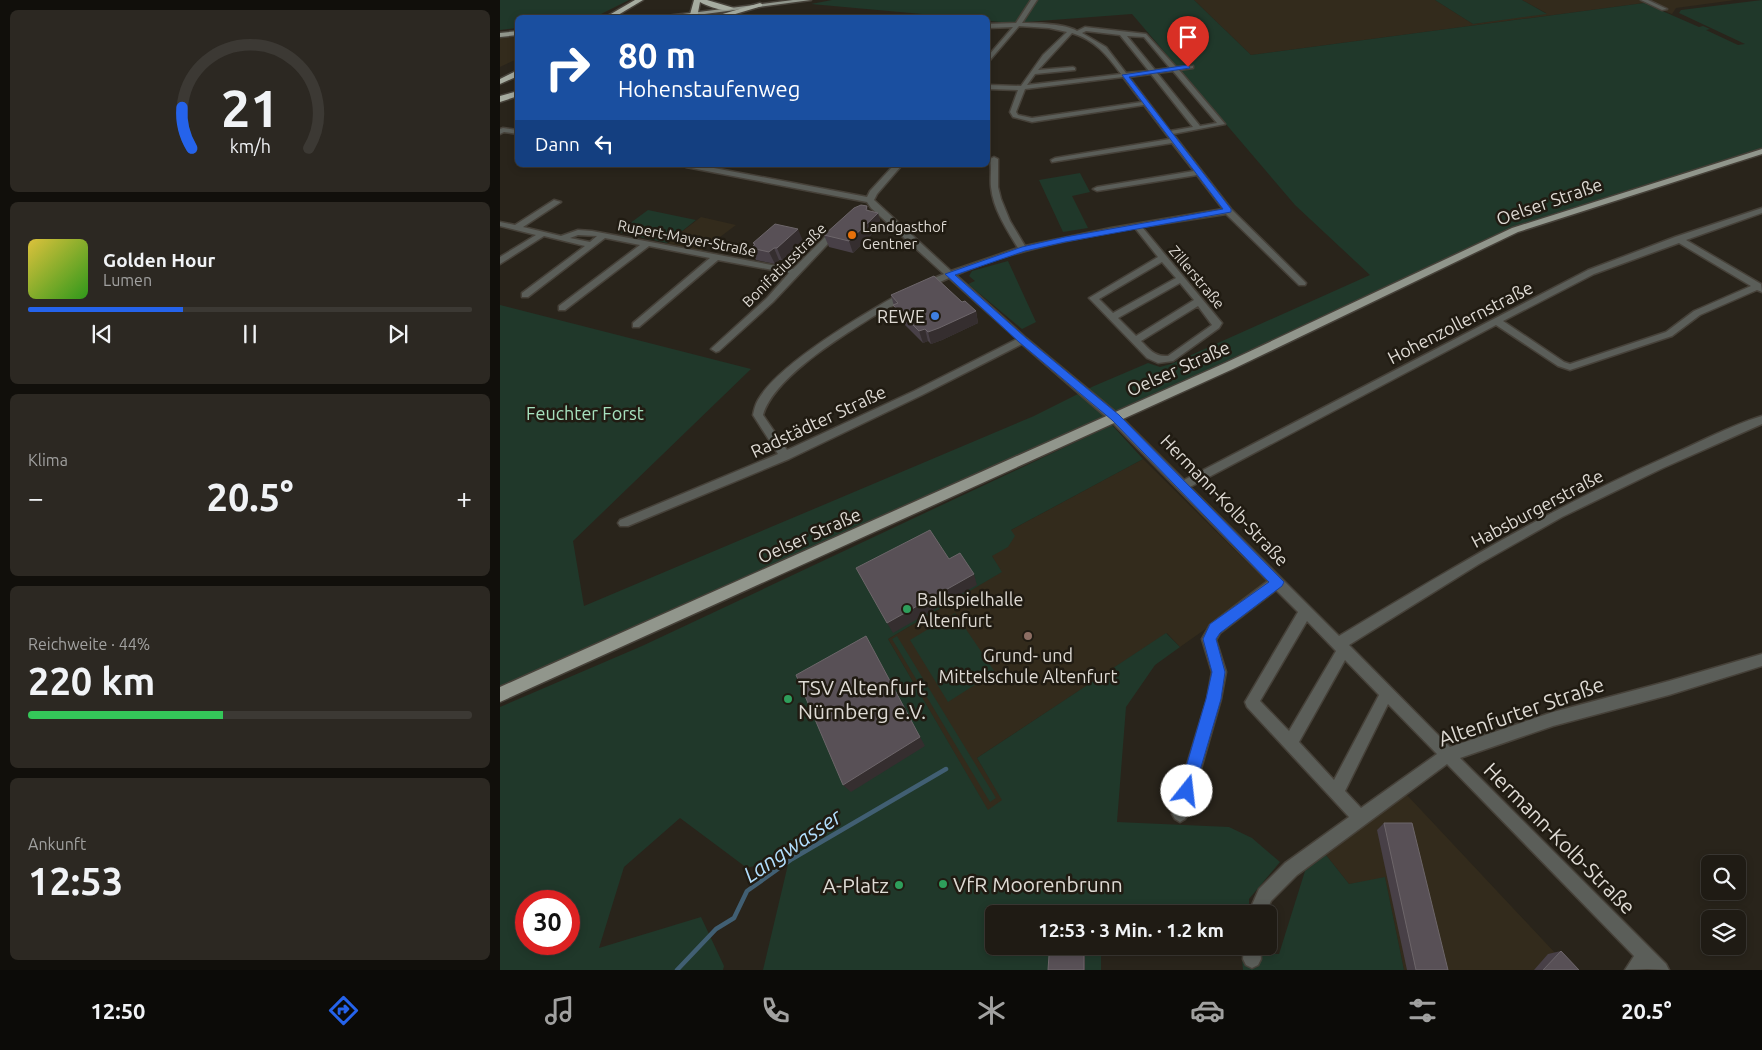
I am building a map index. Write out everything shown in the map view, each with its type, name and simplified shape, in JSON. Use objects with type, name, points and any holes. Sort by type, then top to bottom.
[{"type":"highway","points":[[613,15],[640,0]]},
{"type":"highway","points":[[624,15],[651,0]]},
{"type":"highway","points":[[693,15],[697,0]]},
{"type":"highway","points":[[702,0],[711,6],[730,8]]},
{"type":"highway","points":[[723,15],[760,5]]},
{"type":"highway","points":[[500,74],[515,66]]},
{"type":"highway","points":[[500,82],[515,74]]},
{"type":"highway","points":[[500,99],[515,95]]},
{"type":"main road","points":[[693,15],[730,8],[808,0]]},
{"type":"main road","points":[[500,34],[515,33]]},
{"type":"main road","name":"Oelser Straße","points":[[500,695],[1115,418],[1515,230],[1762,151]]},
{"type":"street","points":[[990,57],[1018,24],[1034,0]]},
{"type":"street","points":[[1644,0],[1664,9]]},
{"type":"street","points":[[990,26],[1044,25],[1075,31],[1085,30],[1146,36],[1222,124],[1170,133]]},
{"type":"street","points":[[1075,31],[1034,72],[1019,92],[1013,112],[1016,116],[1027,120],[1147,103]]},
{"type":"street","points":[[1075,31],[1104,48],[1228,211],[1302,283]]},
{"type":"street","points":[[1122,33],[1198,128]]},
{"type":"street","points":[[990,87],[1022,88],[1191,67]]},
{"type":"street","points":[[1034,72],[1073,69]]},
{"type":"street","points":[[502,131],[515,132]]},
{"type":"street","points":[[1055,160],[1175,140]]},
{"type":"street","points":[[994,159],[996,170],[995,192],[1005,218],[1022,249]]},
{"type":"street","points":[[696,167],[872,203]]},
{"type":"street","points":[[864,208],[872,203],[875,190],[896,167]]},
{"type":"street","points":[[1097,190],[1199,172]]},
{"type":"street","points":[[516,228],[557,202]]},
{"type":"street","name":"Hermann-Kolb-Straße","points":[[872,203],[1023,340],[1115,418],[1660,970]]},
{"type":"street","name":"Hohenzollernstraße","points":[[1183,486],[1591,272],[1762,210]]},
{"type":"street","points":[[785,456],[758,415],[757,409],[760,403],[800,363],[848,328],[884,305],[949,274],[1022,249],[1137,226],[1228,211]]},
{"type":"street","name":"Rupert-Mayer-Straße","points":[[500,224],[592,245],[603,235]]},
{"type":"street","name":"Bonifatiusstraße","points":[[716,349],[770,300],[794,272],[843,224]]},
{"type":"street","name":"Zillerstraße","points":[[1135,341],[1153,358],[1158,360],[1170,358],[1214,328],[1217,323],[1137,226]]},
{"type":"street","name":"Rupert-Mayer-Straße","points":[[562,238],[572,232],[582,231],[794,272]]},
{"type":"street","points":[[500,261],[542,234]]},
{"type":"street","points":[[1678,239],[1760,287]]},
{"type":"street","points":[[562,308],[648,243]]},
{"type":"street","points":[[525,295],[592,245]]},
{"type":"street","points":[[636,325],[715,258]]},
{"type":"street","points":[[1163,258],[1094,298],[1135,341],[1199,301]]},
{"type":"street","points":[[1112,317],[1181,279]]},
{"type":"street","points":[[1498,322],[1561,364],[1570,367],[1669,334],[1697,313],[1760,287]]},
{"type":"street","name":"Radstädter Straße","points":[[624,523],[785,456],[891,407],[1023,340]]},
{"type":"street","name":"Habsburgerstraße","points":[[1341,646],[1475,561],[1560,514],[1689,451],[1762,420]]},
{"type":"street","points":[[1180,814],[1214,699],[1219,672],[1209,639],[1215,629],[1278,582]]},
{"type":"street","points":[[1306,611],[1252,702],[1360,818]]},
{"type":"street","points":[[1290,744],[1341,646]]},
{"type":"street","name":"Altenfurter Straße","points":[[1260,905],[1265,895],[1291,869],[1447,755],[1553,719],[1762,660]]},
{"type":"street","points":[[1336,792],[1387,693]]},
{"type":"street","points":[[1634,970],[1646,956]]},
{"type":"shaded area","points":[[1194,0],[1435,0],[1473,24],[1546,13],[1522,0],[1735,0],[1676,8],[1672,14],[1644,3],[1251,55]]},
{"type":"shaded area","points":[[515,35],[515,60],[500,67],[500,37]]},
{"type":"shaded area","points":[[701,217],[736,225],[700,252],[666,244]]},
{"type":"shaded area","name":"Grund- und Mittelschule Altenfurt","points":[[1143,459],[1269,584],[1180,647],[1167,633],[977,758],[1003,800],[988,811],[888,639],[1001,572],[992,556],[1011,530]]},
{"type":"shaded area","points":[[1406,794],[1571,970],[1404,970],[1385,878],[1349,884],[1326,855]]},
{"type":"green space","points":[[500,0],[629,0],[599,15],[515,15],[515,28],[500,30]]},
{"type":"green space","name":"Feuchter Forst","points":[[832,0],[1194,0],[1251,55],[1644,3],[1699,27],[1703,26],[1710,29],[1706,30],[1738,45],[1745,44],[1679,13],[1681,10],[1762,0],[1762,148],[1525,223],[1134,404],[500,689],[500,305],[751,369],[573,541],[584,606],[1034,416],[1094,386],[1148,363],[1160,367],[1171,364],[1370,275],[1295,205],[1132,14],[1013,23],[990,21],[990,15],[933,15],[811,4]]},
{"type":"green space","points":[[1435,0],[1522,0],[1547,14],[1473,24]]},
{"type":"green space","points":[[1080,173],[1090,192],[1072,196],[1088,228],[1063,232],[1039,180]]},
{"type":"green space","points":[[648,210],[696,220],[667,243],[618,232]]},
{"type":"green space","points":[[1008,261],[1036,322],[1022,329],[968,284],[975,281],[969,276],[972,271]]},
{"type":"green space","points":[[1112,425],[1143,459],[1011,530],[1015,536],[1008,547],[992,556],[1002,572],[888,639],[988,810],[1002,800],[977,758],[1166,633],[1180,647],[1155,665],[1126,707],[1117,822],[1229,827],[1252,838],[1280,862],[1249,899],[1249,905],[985,905],[985,955],[1101,955],[1101,970],[763,970],[790,856],[747,868],[680,818],[624,867],[599,948],[701,917],[724,966],[723,970],[500,970],[500,707],[642,646]]},
{"type":"green space","points":[[955,613],[995,672],[948,702],[910,640]]},
{"type":"green space","points":[[897,636],[996,798],[990,802],[892,639]]},
{"type":"green space","points":[[1326,855],[1349,884],[1385,877],[1404,970],[1243,970],[1242,955],[1279,954],[1305,871]]},
{"type":"building","points":[[861,205],[867,206],[866,210],[878,213],[849,241],[824,235],[854,208]]},
{"type":"building","points":[[775,224],[798,229],[777,248],[769,252],[751,248],[755,244],[753,243]]},
{"type":"building","name":"REWE","points":[[934,276],[962,302],[965,301],[976,311],[928,332],[925,329],[919,331],[893,305],[898,303],[891,295]]},
{"type":"building","name":"Ballspielhalle Altenfurt","points":[[930,530],[949,559],[960,553],[974,574],[887,623],[856,568]]},
{"type":"building","points":[[866,636],[920,737],[843,785],[796,675]]},
{"type":"building","points":[[1384,823],[1412,823],[1448,970],[1416,970]]},
{"type":"building","points":[[1561,951],[1579,970],[1543,970]]},
{"type":"building","points":[[1049,955],[1084,955],[1084,970],[1048,970]]},
{"type":"waterway","name":"Langwasser","points":[[677,970],[716,929],[734,918],[747,891],[792,859],[946,769]]},
{"type":"place","name":"Landgasthof Gentner","points":[[852,235]]},
{"type":"place","name":"REWE","points":[[935,316]]},
{"type":"place","name":"Ballspielhalle Altenfurt","points":[[907,609]]},
{"type":"place","name":"Grund- und Mittelschule Altenfurt","points":[[1028,636]]},
{"type":"place","name":"TSV Altenfurt Nürnberg e.V.","points":[[788,699]]},
{"type":"place","name":"VfR Moorenbrunn","points":[[943,884]]},
{"type":"place","name":"A-Platz","points":[[899,885]]},
{"type":"route","points":[[1187,791],[1214,699],[1219,672],[1209,639],[1215,629],[1278,582],[1115,418],[949,274],[1022,249],[1065,239],[1228,211],[1125,75],[1188,67]]}]
